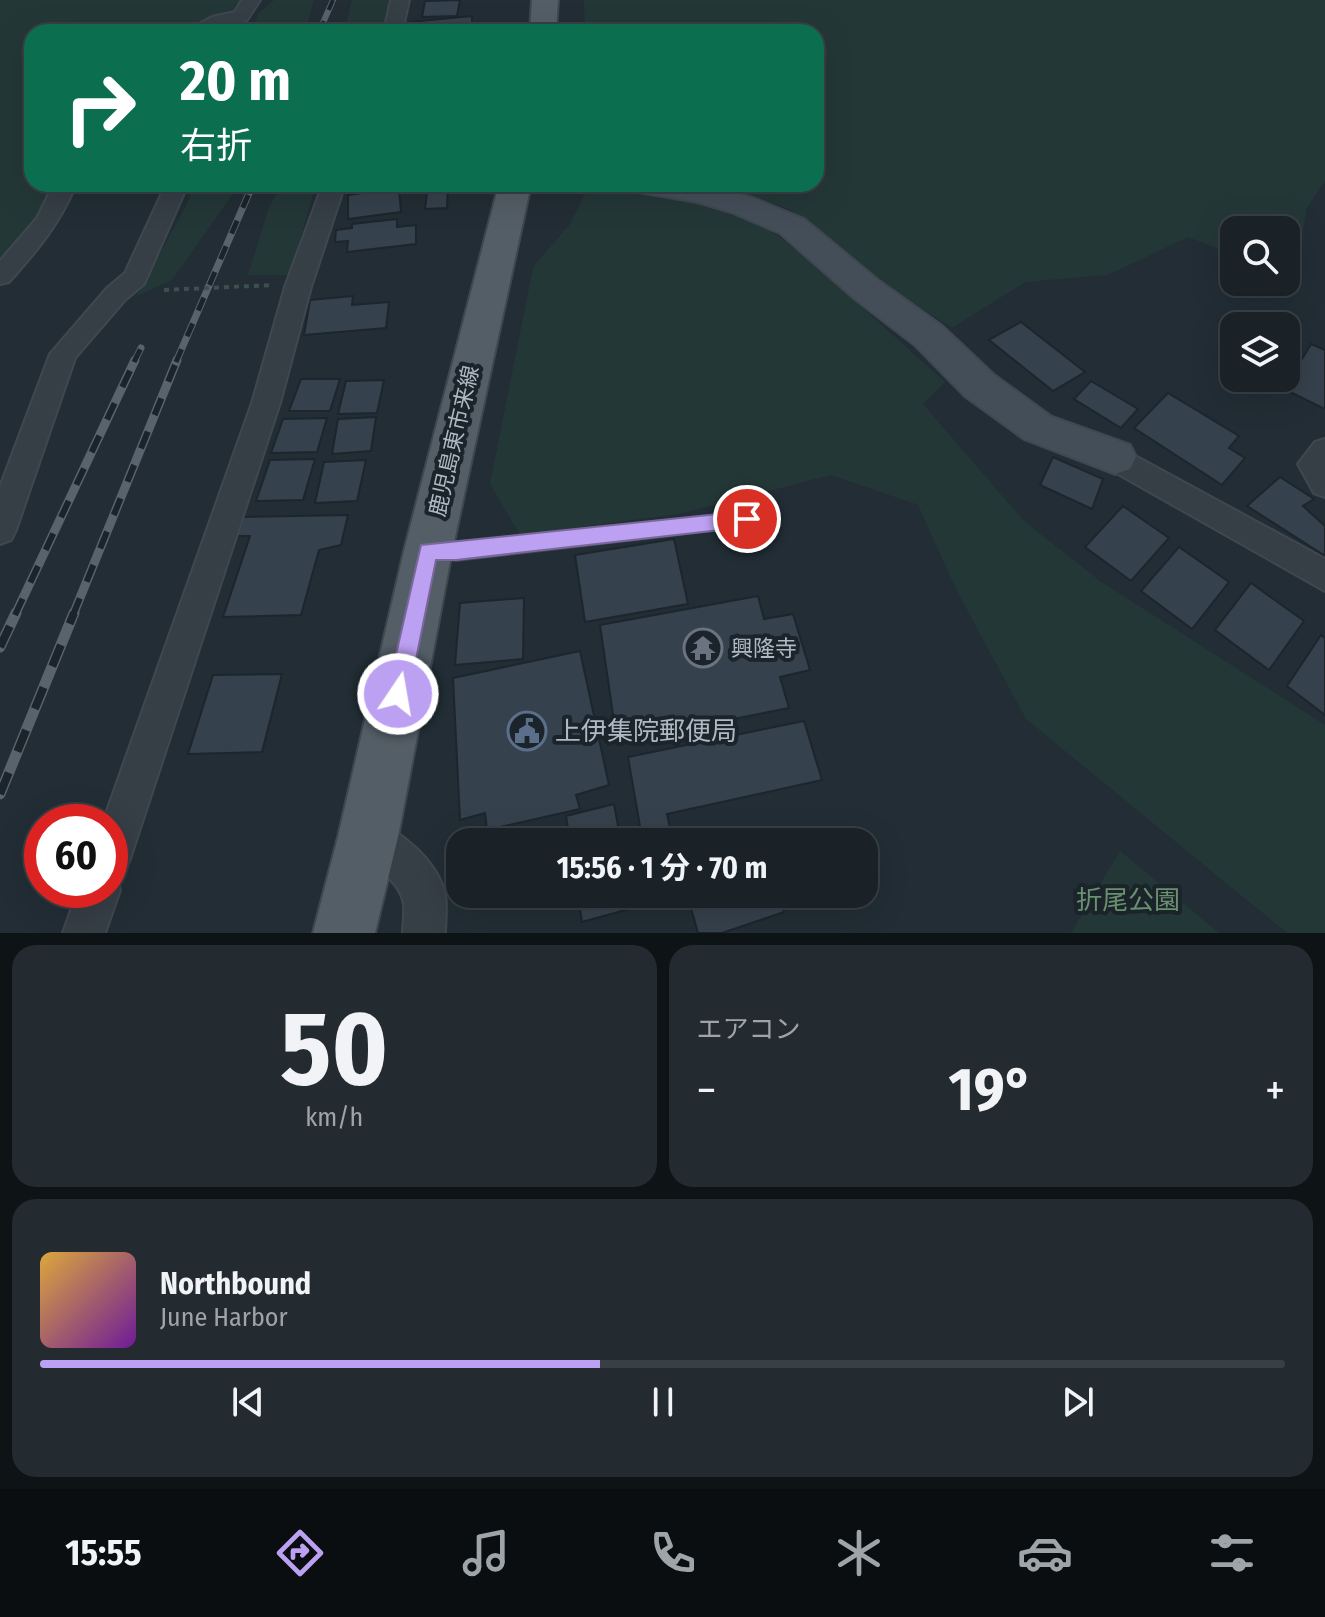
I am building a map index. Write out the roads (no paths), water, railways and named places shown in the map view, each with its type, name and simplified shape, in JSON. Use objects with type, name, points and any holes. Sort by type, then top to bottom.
[{"type":"main road","points":[[544,24],[545,0]]},
{"type":"main road","name":"鹿児島東市来線","points":[[344,933],[368,837],[428,551],[513,192]]},
{"type":"street","points":[[238,24],[251,0]]},
{"type":"street","points":[[238,24],[260,0]]},
{"type":"street","points":[[396,24],[396,5],[400,0]]},
{"type":"street","points":[[211,24],[218,21],[238,24]]},
{"type":"street","points":[[0,276],[39,234],[58,206],[62,192]]},
{"type":"street","points":[[0,530],[63,354],[116,294],[135,278],[173,192]]},
{"type":"street","points":[[128,806],[266,403],[298,287],[331,192]]},
{"type":"street","points":[[694,192],[742,205],[792,226],[867,290],[929,336],[980,386],[1038,428],[1115,457],[1325,576]]},
{"type":"street","points":[[1325,451],[1313,464],[1325,484]]},
{"type":"street","points":[[368,837],[401,860],[424,895],[424,933]]},
{"type":"street","points":[[84,933],[93,908]]},
{"type":"lane","points":[[0,472],[12,466],[63,354]]},
{"type":"lane","points":[[428,551],[456,552],[747,519]]},
{"type":"railway","points":[[322,24],[333,0]]},
{"type":"railway","points":[[176,362],[250,192]]},
{"type":"railway","points":[[135,360],[141,348]]},
{"type":"railway","points":[[15,615],[135,360]]},
{"type":"railway","points":[[73,615],[177,360]]},
{"type":"railway","points":[[0,647],[16,613]]},
{"type":"railway","points":[[0,794],[74,613]]},
{"type":"place","name":"興隆寺","points":[[703,648]]},
{"type":"place","name":"上伊集院郵便局","points":[[527,731]]},
{"type":"park label","name":"折尾公園","points":[[1128,900]]}]
